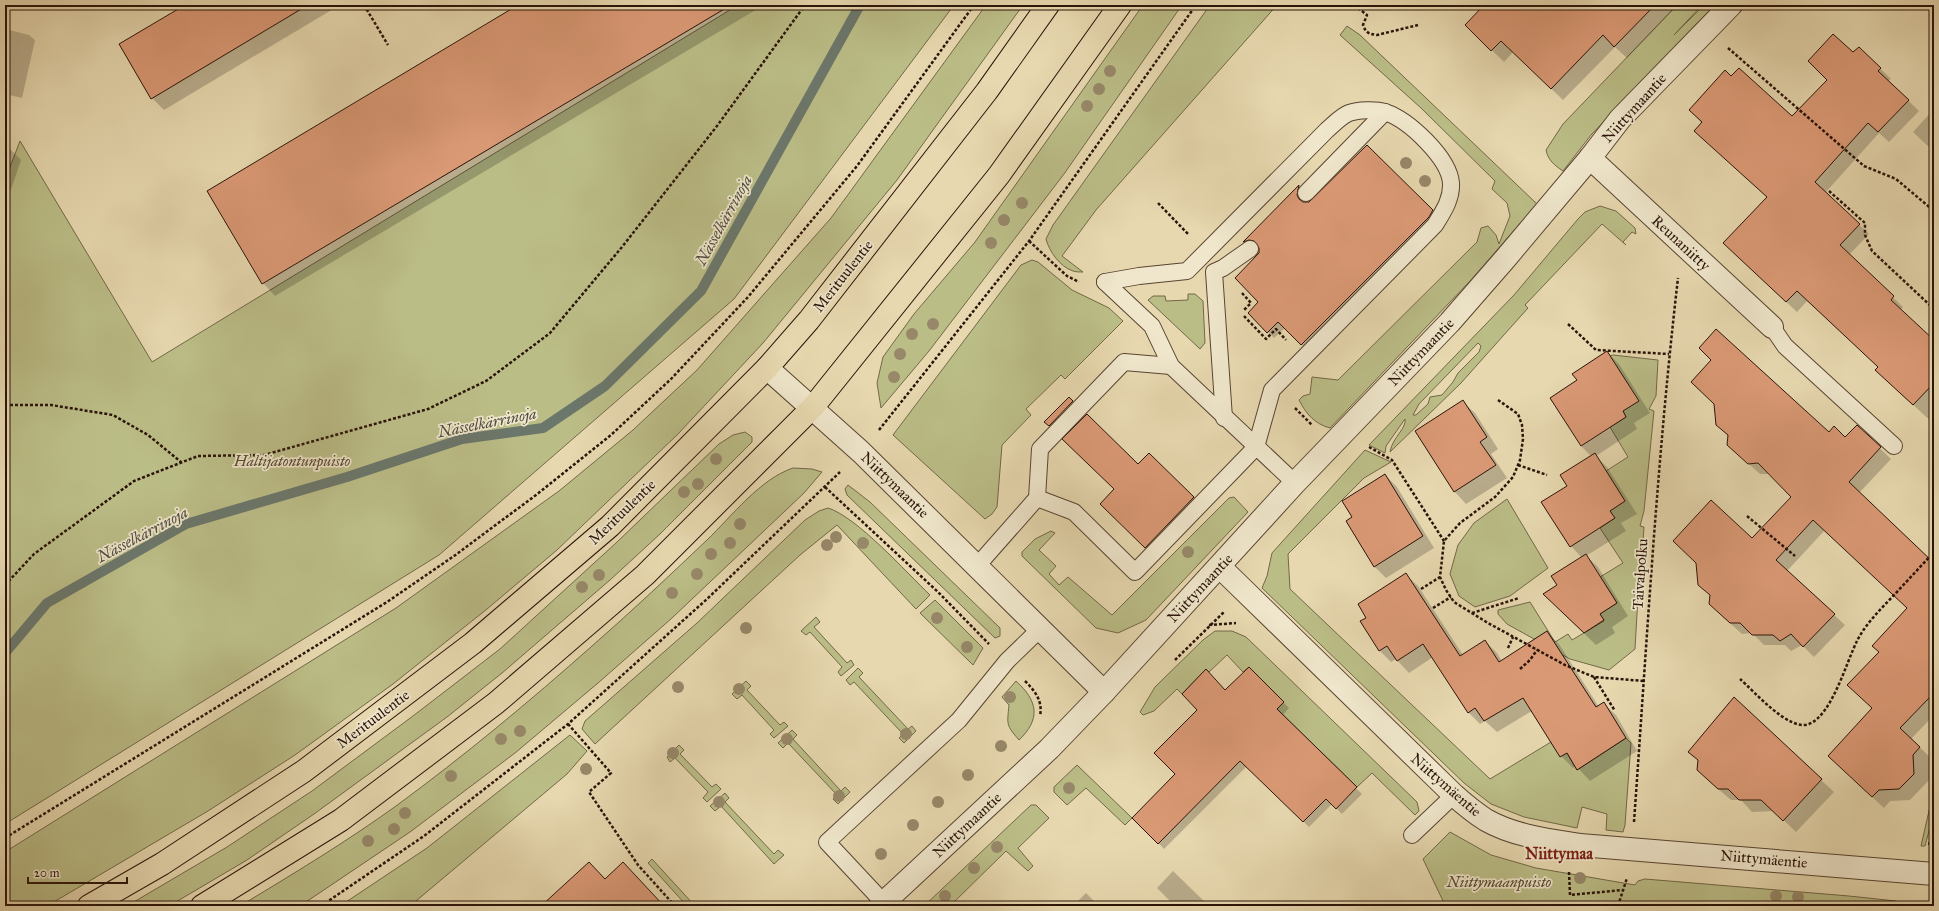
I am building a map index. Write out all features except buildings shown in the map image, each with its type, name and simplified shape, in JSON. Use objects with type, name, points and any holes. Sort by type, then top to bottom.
[{"type":"main road","name":"Merituulentie","points":[[89,906],[162,864],[304,771],[473,643],[610,526],[767,368],[809,320],[963,122],[1048,5]]},
{"type":"main road","points":[[202,906],[341,820],[496,703],[645,575],[813,408],[999,175],[1120,5]]},
{"type":"street","name":"Niittymaantie","points":[[882,904],[1049,749],[1104,692],[1295,484],[1450,322],[1505,260],[1590,158],[1620,119],[1730,5]]},
{"type":"street","name":"Reunaniitty","points":[[1590,158],[1772,327]]},
{"type":"street","name":"Niittymaantie","points":[[767,368],[861,452],[1041,628],[1104,692]]},
{"type":"street","name":"Niittymäentie","points":[[1220,567],[1454,796],[1486,820],[1505,828],[1580,845],[1632,848],[1934,874]]},
{"type":"lane","points":[[1037,498],[1074,512],[1135,572],[1256,447],[1272,390],[1435,225],[1448,204],[1451,184],[1447,168],[1435,150],[1405,123],[1385,112],[1366,111],[1348,113],[1327,130],[1187,271]]},
{"type":"lane","points":[[1306,193],[1385,112]]},
{"type":"lane","points":[[1105,282],[1139,276],[1187,271],[1219,270],[1250,249]]},
{"type":"lane","points":[[1219,270],[1224,418]]},
{"type":"lane","points":[[1105,282],[1152,326],[1171,366],[1295,484]]},
{"type":"lane","points":[[1772,327],[1785,346],[1894,446]]},
{"type":"lane","points":[[977,566],[1037,498],[1040,449],[1124,362],[1171,366]]},
{"type":"lane","points":[[882,904],[827,842],[959,720],[1007,661],[1041,628]]},
{"type":"lane","points":[[1412,835],[1454,796]]},
{"type":"path","points":[[364,5],[388,45]]},
{"type":"path","points":[[5,585],[34,554],[134,481],[198,456],[264,455],[428,409],[486,381],[550,334],[622,247],[717,126],[805,5]]},
{"type":"path","points":[[5,838],[387,602],[454,556],[530,499],[611,435],[671,379],[748,297],[857,166],[974,5]]},
{"type":"path","points":[[321,906],[424,836],[568,724],[707,599],[861,452],[1029,241],[1196,5]]},
{"type":"path","points":[[1354,5],[1367,15],[1362,25],[1367,33],[1377,35],[1418,25]]},
{"type":"path","points":[[1925,5],[1934,14]]},
{"type":"path","points":[[1723,43],[1864,166],[1896,179],[1934,210]]},
{"type":"path","points":[[1829,191],[1865,223],[1865,235],[1872,251],[1934,309]]},
{"type":"path","points":[[1158,203],[1206,252]]},
{"type":"path","points":[[1029,241],[1067,276],[1083,284],[1105,282]]},
{"type":"path","name":"Taivalpolku","points":[[1618,906],[1622,890],[1630,870],[1654,518],[1669,354],[1682,243]]},
{"type":"path","points":[[1219,270],[1232,277],[1233,284],[1254,306]]},
{"type":"path","points":[[1251,303],[1241,313],[1266,339],[1275,328],[1293,348],[1299,363],[1302,383],[1294,397],[1295,409],[1334,443]]},
{"type":"path","points":[[1568,324],[1596,350],[1669,354]]},
{"type":"path","points":[[1498,400],[1518,414],[1522,425],[1523,439],[1518,465],[1513,477],[1495,496],[1460,523],[1444,541],[1440,577],[1450,597],[1454,602],[1471,613],[1565,665],[1594,677],[1644,681]]},
{"type":"path","points":[[5,404],[51,404],[113,415],[148,436],[181,462]]},
{"type":"path","points":[[1372,449],[1392,460],[1444,541]]},
{"type":"path","points":[[1518,465],[1547,475]]},
{"type":"path","points":[[825,487],[938,592],[1029,685],[1039,699],[1042,708],[1038,722]]},
{"type":"path","points":[[1747,516],[1795,556]]},
{"type":"path","points":[[1740,678],[1773,710],[1793,724],[1808,724],[1820,716],[1830,700],[1857,641],[1869,622],[1934,552]]},
{"type":"path","points":[[1421,590],[1440,577]]},
{"type":"path","points":[[1433,608],[1450,597]]},
{"type":"path","points":[[1471,613],[1519,598]]},
{"type":"path","points":[[1508,648],[1513,637]]},
{"type":"path","points":[[1520,669],[1530,660],[1537,650]]},
{"type":"path","points":[[1594,677],[1615,711]]},
{"type":"path","points":[[568,724],[611,773],[589,792],[638,865],[675,906]]},
{"type":"path","points":[[1569,871],[1570,895],[1622,890]]},
{"type":"path","points":[[1170,906],[1174,904],[1188,906]]},
{"type":"green space","name":"Haltijatontunpuisto","points":[[738,5],[954,5],[734,299],[439,555],[5,824],[5,180],[20,141],[152,362]]},
{"type":"green space","points":[[986,5],[1023,5],[897,180],[763,343],[678,434],[557,550],[487,609],[393,684],[295,755],[208,811],[47,906],[5,906],[5,852],[396,608],[559,491],[633,430],[697,370],[831,218]]},
{"type":"green space","points":[[1143,5],[1182,5],[1064,174],[929,351],[881,408],[877,383],[883,357],[914,314],[975,242]]},
{"type":"green space","points":[[1210,5],[1277,5],[1096,210],[1062,256],[1083,272],[1075,272],[1068,269],[1056,258],[1047,244],[1046,239],[1053,225]]},
{"type":"green space","points":[[1677,5],[1702,5],[1674,35],[1704,5],[1715,5],[1591,135],[1563,171],[1560,169],[1550,159],[1546,150],[1563,124]]},
{"type":"green space","points":[[1347,26],[1360,35],[1537,204],[1470,281],[1330,428],[1315,421],[1305,410],[1299,400],[1303,396],[1310,394],[1312,377],[1338,380],[1477,242],[1481,228],[1488,226],[1496,235],[1499,244],[1510,216],[1507,203],[1492,189],[1495,181],[1421,108],[1340,35]]},
{"type":"green space","points":[[1600,206],[1616,211],[1635,228],[1636,234],[1632,232],[1623,242],[1626,245],[1602,224],[1525,305],[1528,308],[1461,383],[1390,452],[1393,442],[1404,426],[1405,419],[1386,446],[1385,453],[1369,445],[1514,295],[1585,212]],"holes":[[[1478,343],[1481,346],[1479,352],[1458,373],[1453,382],[1442,395],[1430,397],[1428,404],[1416,415],[1413,415],[1419,404]]]},
{"type":"green space","points":[[1032,260],[1038,262],[1072,290],[1109,308],[1123,321],[1065,379],[1061,375],[1026,409],[1031,415],[1002,445],[997,507],[992,514],[985,519],[893,435],[1021,265]]},
{"type":"green space","points":[[1188,294],[1195,294],[1203,301],[1205,343],[1200,349],[1148,300],[1153,296],[1165,296],[1166,301],[1188,300]]},
{"type":"green space","points":[[1613,355],[1658,360],[1656,396],[1649,409],[1654,411],[1644,511],[1640,526],[1644,527],[1640,581],[1634,595],[1638,596],[1635,649],[1609,670],[1570,659],[1507,624],[1498,614],[1498,610],[1530,602],[1555,642],[1568,634],[1572,640],[1604,621],[1600,614],[1617,603],[1600,577],[1623,563],[1600,528],[1615,518],[1610,511],[1625,501],[1606,471],[1628,457],[1610,427],[1626,417],[1623,411],[1610,356]]},
{"type":"green space","points":[[745,432],[752,437],[752,442],[660,534],[610,580],[502,673],[447,717],[314,814],[247,860],[169,906],[127,906],[227,847],[312,791],[413,716],[500,649],[616,543],[719,444],[733,435]]},
{"type":"green space","points":[[1365,450],[1391,462],[1364,478],[1288,554],[1290,589],[1490,779],[1551,742],[1567,753],[1577,770],[1626,738],[1631,743],[1625,825],[1623,832],[1606,830],[1607,814],[1582,807],[1577,828],[1524,817],[1491,804],[1464,783],[1262,588],[1267,576],[1272,553]]},
{"type":"green space","points":[[793,468],[812,469],[822,472],[804,493],[672,618],[515,753],[410,832],[300,906],[240,906],[319,858],[358,832],[396,806],[471,748],[544,688],[621,620],[707,540],[758,489],[781,473]]},
{"type":"green space","points":[[848,485],[870,502],[1000,628],[1000,636],[995,638],[847,495],[845,489]]},
{"type":"green space","points":[[1234,497],[1248,512],[1146,620],[1118,633],[1096,628],[1022,556],[1022,552],[1035,539],[1051,531],[1055,533],[1039,550],[1056,566],[1049,574],[1059,585],[1068,577],[1112,615],[1229,498]]},
{"type":"green space","points":[[1507,499],[1548,568],[1510,596],[1475,607],[1459,596],[1450,574],[1458,545],[1474,523]]},
{"type":"green space","points":[[828,508],[840,513],[867,533],[930,595],[916,609],[837,525],[800,555],[595,744],[582,729],[585,721],[697,623],[805,520],[819,511]]},
{"type":"green space","points":[[935,600],[983,648],[973,665],[920,613]]},
{"type":"green space","points":[[816,617],[820,622],[814,627],[847,663],[851,660],[854,665],[841,676],[838,672],[842,667],[810,632],[806,635],[801,631]]},
{"type":"green space","points":[[1215,631],[1232,631],[1246,637],[1417,802],[1419,811],[1415,815],[1372,773],[1357,787],[1277,709],[1284,702],[1249,667],[1243,672],[1227,655],[1209,672],[1206,669],[1182,694],[1177,689],[1154,711],[1143,715],[1140,712],[1155,687],[1203,640]]},
{"type":"green space","points":[[858,668],[863,673],[859,677],[908,729],[912,726],[916,731],[904,743],[899,738],[903,734],[854,682],[850,685],[846,680]]},
{"type":"green space","points":[[746,681],[751,686],[747,690],[780,725],[784,722],[788,726],[774,738],[770,734],[774,730],[742,695],[737,699],[732,694]]},
{"type":"green space","points":[[1016,681],[1029,696],[1034,710],[1034,717],[1031,725],[1019,740],[1008,724],[1009,705],[1002,697]]},
{"type":"green space","points":[[792,730],[797,735],[793,739],[841,791],[845,787],[850,792],[838,804],[833,799],[837,795],[788,743],[783,748],[778,743]]},
{"type":"green space","points":[[570,735],[587,751],[567,774],[410,906],[340,906],[427,848]]},
{"type":"green space","points":[[679,745],[684,750],[680,754],[712,787],[716,784],[721,789],[707,802],[703,798],[708,792],[675,758],[670,762],[667,757]]},
{"type":"green space","points":[[1077,765],[1132,818],[1125,825],[1086,788],[1067,805],[1054,792],[1054,787]]},
{"type":"green space","points":[[1934,789],[1934,812],[1925,846],[1921,846]]},
{"type":"green space","points":[[725,793],[729,798],[725,802],[774,854],[778,850],[784,855],[774,864],[721,806],[715,811],[710,806]]},
{"type":"green space","points":[[1031,805],[1036,805],[1049,818],[1018,848],[1033,866],[1028,871],[1006,851],[950,906],[924,906]]},
{"type":"green space","name":"Niittymaanpuisto","points":[[1450,832],[1491,855],[1536,868],[1635,885],[1638,881],[1645,879],[1849,896],[1896,901],[1907,906],[1441,906],[1444,903],[1423,859]]},
{"type":"green space","points":[[652,859],[695,906],[687,906],[648,863]]},
{"type":"waterway","name":"Nässelkärrinoja","points":[[5,653],[47,603],[186,524],[347,477],[462,439],[543,428],[605,386],[701,291],[860,5]]},
{"type":"district","name":"Niittymaa","points":[[1559,853]]}]
